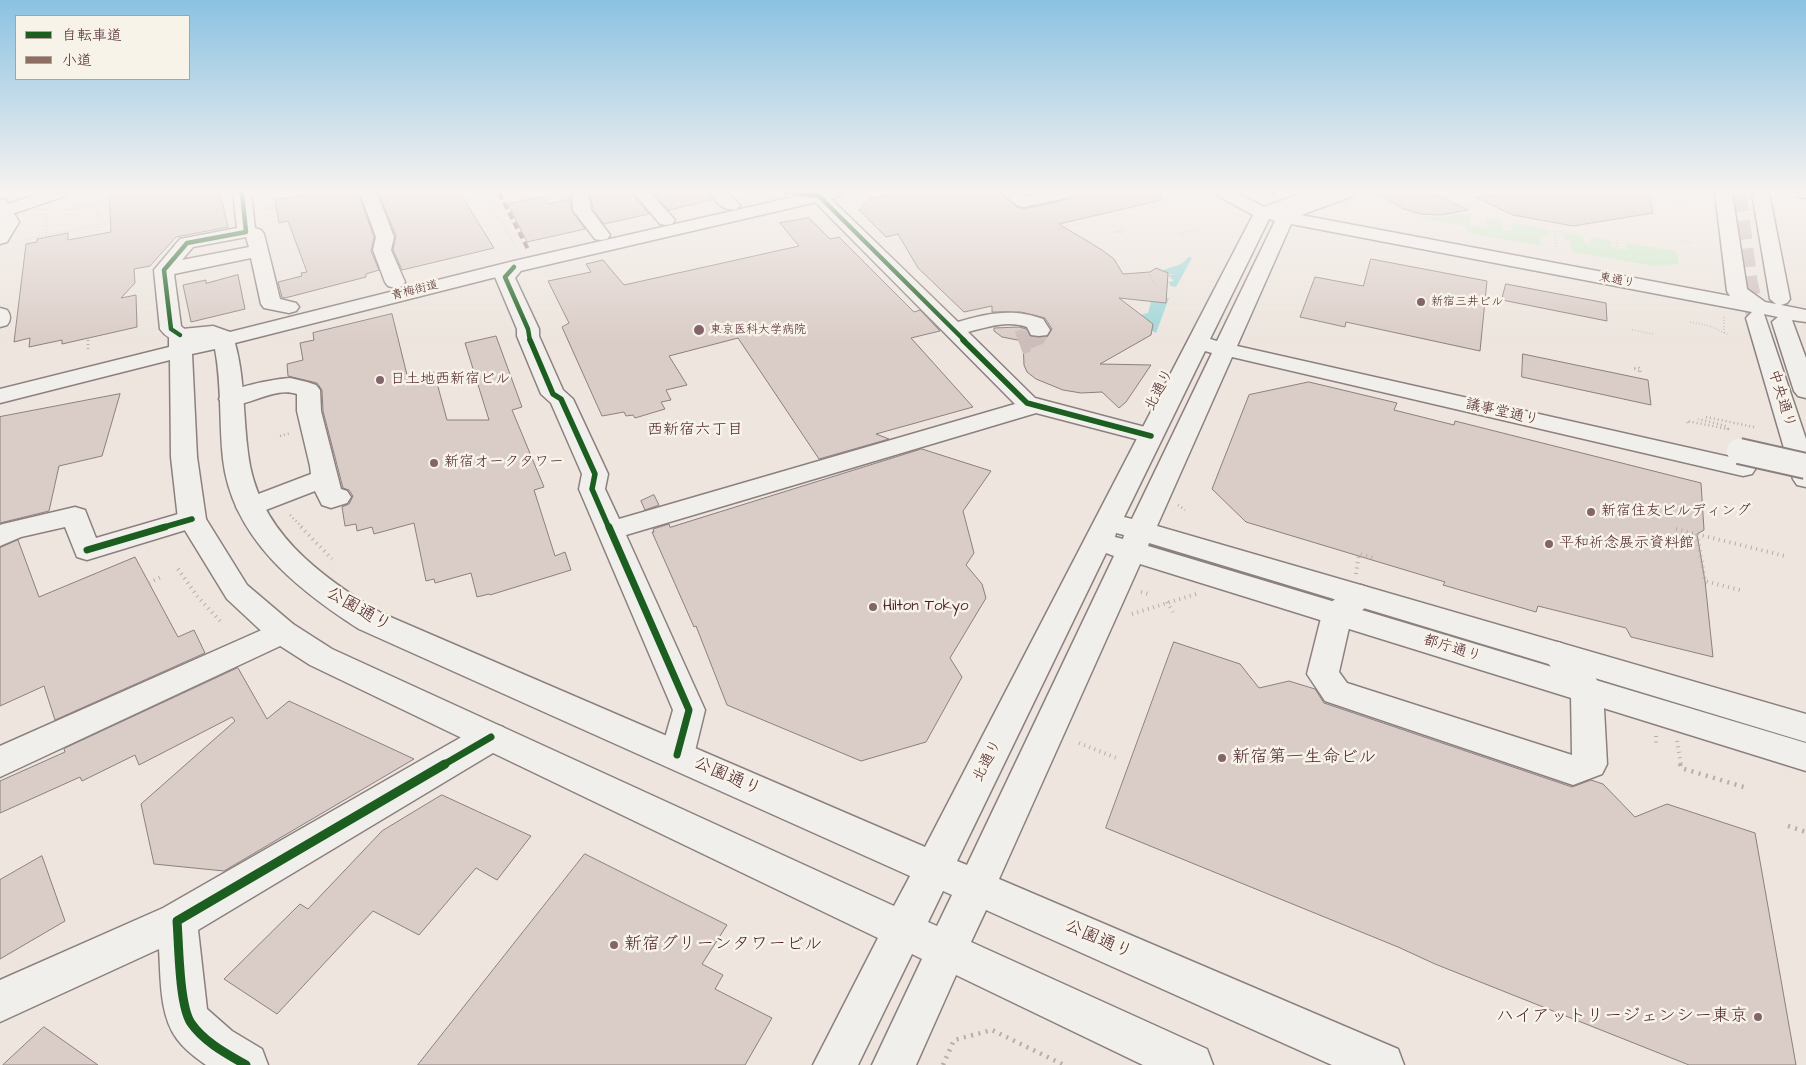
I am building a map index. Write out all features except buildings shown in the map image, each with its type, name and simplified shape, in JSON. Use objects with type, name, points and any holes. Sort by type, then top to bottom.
[{"type":"main road","points":[[189,243],[164,270],[171,328],[180,343],[184,457],[192,519],[237,592],[282,632],[321,657],[1191,1065]]},
{"type":"main road","points":[[256,243],[271,304],[289,307]]},
{"type":"main road","points":[[384,243],[382,250],[395,282]]},
{"type":"main road","name":"青梅街道","points":[[0,396],[180,343],[289,307],[567,243]]},
{"type":"main road","name":"青梅街道","points":[[0,380],[180,343],[224,339],[515,257],[585,243]]},
{"type":"main road","points":[[871,243],[1027,403],[1151,436]]},
{"type":"main road","name":"北通り","points":[[894,1065],[976,886],[1120,536],[1151,436],[1201,337],[1261,243]]},
{"type":"main road","name":"北通り","points":[[835,1065],[934,868],[1227,343],[1268,243]]},
{"type":"main road","name":"東通り","points":[[1426,243],[1758,313],[1806,316]]},
{"type":"main road","name":"東通り","points":[[1456,243],[1806,304]]},
{"type":"main road","points":[[1730,243],[1736,292],[1758,313],[1780,299],[1770,243]]},
{"type":"main road","points":[[164,270],[257,251]]},
{"type":"main road","points":[[515,257],[505,278],[528,329],[528,336],[553,394],[561,399],[574,430],[579,436],[595,474],[592,489],[689,710],[677,755]]},
{"type":"main road","name":"中央通り","points":[[1758,313],[1806,481]]},
{"type":"main road","points":[[0,314],[0,321]]},
{"type":"main road","points":[[954,330],[994,318],[1015,316],[1036,323],[1039,330]]},
{"type":"main road","name":"中央通り","points":[[1783,322],[1806,391]]},
{"type":"main road","name":"議事堂通り","points":[[1201,337],[1741,460],[1806,481]]},
{"type":"main road","name":"公園通り","points":[[224,339],[237,468],[249,508],[269,539],[302,575],[332,598],[370,621],[1382,1065]]},
{"type":"main road","points":[[231,399],[288,384],[299,385],[308,390],[309,411],[323,466],[331,488],[249,508]]},
{"type":"main road","points":[[611,530],[1036,405]]},
{"type":"main road","name":"議事堂通り","points":[[1741,460],[1806,466]]},
{"type":"main road","points":[[0,537],[13,530],[75,516],[87,550],[192,519]]},
{"type":"main road","name":"都庁通り","points":[[1120,536],[1557,654],[1805,737]]},
{"type":"main road","points":[[1351,597],[1323,674],[1336,692],[1573,770],[1590,764],[1588,690],[1557,654]]},
{"type":"main road","name":"都庁通り","points":[[1351,597],[1588,690],[1805,737]]},
{"type":"main road","points":[[0,762],[282,632]]},
{"type":"main road","points":[[0,1002],[177,921],[491,737]]},
{"type":"main road","points":[[177,921],[185,1001],[190,1022],[222,1051],[246,1065]]},
{"type":"path","points":[[508,243],[515,257]]},
{"type":"path","points":[[1556,243],[1556,249]]},
{"type":"path","points":[[1617,243],[1618,247]]},
{"type":"path","points":[[1150,275],[1157,288]]},
{"type":"path","points":[[1690,322],[1710,326],[1729,335]]},
{"type":"path","points":[[1632,330],[1654,334]]},
{"type":"path","points":[[88,338],[88,349]]},
{"type":"path","points":[[1706,417],[1754,427]]},
{"type":"path","points":[[1688,423],[1687,421],[1728,429],[1726,426],[1698,419]]},
{"type":"path","points":[[1178,505],[1185,510]]},
{"type":"path","points":[[290,515],[332,559]]},
{"type":"path","points":[[1676,529],[1785,556]]},
{"type":"path","points":[[1697,534],[1705,581],[1740,590]]},
{"type":"path","points":[[1351,597],[1359,554],[1374,558]]},
{"type":"path","points":[[178,568],[197,596],[220,621]]},
{"type":"path","points":[[148,583],[163,576]]},
{"type":"path","points":[[1142,592],[1148,594]]},
{"type":"path","points":[[1132,614],[1198,594]]},
{"type":"path","points":[[1167,602],[1174,612]]},
{"type":"path","points":[[1677,738],[1681,768],[1746,788]]},
{"type":"path","points":[[1079,743],[1119,759]]},
{"type":"path","points":[[1788,826],[1806,832]]},
{"type":"path","points":[[943,1065],[954,1040],[992,1030],[1064,1065]]},
{"type":"green space","points":[[1522,243],[1541,243],[1541,246]]},
{"type":"green space","points":[[1571,243],[1591,245],[1591,243],[1610,243],[1612,247],[1627,250],[1626,243],[1676,251],[1679,264],[1654,266],[1572,252]]},
{"type":"water","points":[[1189,257],[1192,258],[1176,287],[1171,286],[1168,282],[1174,281],[1168,275],[1177,274],[1167,274],[1163,270],[1181,264]]},
{"type":"water","points":[[1125,284],[1169,298],[1156,333],[1147,328],[1084,329],[1148,313],[1151,302]]},
{"type":"tunnel","points":[[1743,243],[1748,281],[1756,318]]},
{"type":"tunnel","points":[[1024,341],[1037,336],[1039,330]]},
{"type":"tunnel","points":[[1019,343],[1027,340]]},
{"type":"marked path","points":[[525,243],[529,251]]},
{"type":"cycle path","points":[[180,335],[171,329],[164,270],[189,243]]},
{"type":"cycle path","points":[[866,243],[1027,403],[1151,436]]},
{"type":"cycle path","points":[[514,267],[505,277],[528,329],[528,336],[553,394],[561,399],[574,430],[579,436],[595,474],[592,489],[689,710],[677,755]]},
{"type":"cycle path","points":[[87,550],[192,519]]},
{"type":"cycle path","points":[[246,1065],[224,1052],[191,1023],[183,991],[177,921],[491,737]]},
{"type":"place","name":"新宿三井ビル","points":[[1421,302]]},
{"type":"place","name":"東京医科大学病院","points":[[699,330]]},
{"type":"place","name":"日土地西新宿ビル","points":[[380,380]]},
{"type":"place","name":"新宿オークタワー","points":[[434,463]]},
{"type":"place","name":"新宿住友ビルディング","points":[[1591,512]]},
{"type":"place","name":"平和祈念展示資料館","points":[[1549,544]]},
{"type":"place","name":"Hilton Tokyo","points":[[873,607]]},
{"type":"place","name":"新宿第一生命ビル","points":[[1222,758]]},
{"type":"place","name":"新宿グリーンタワービル","points":[[614,945]]},
{"type":"place","name":"ハイアットリージェンシー東京","points":[[1758,1017]]},
{"type":"district","name":"西新宿六丁目","points":[[695,431]]}]
